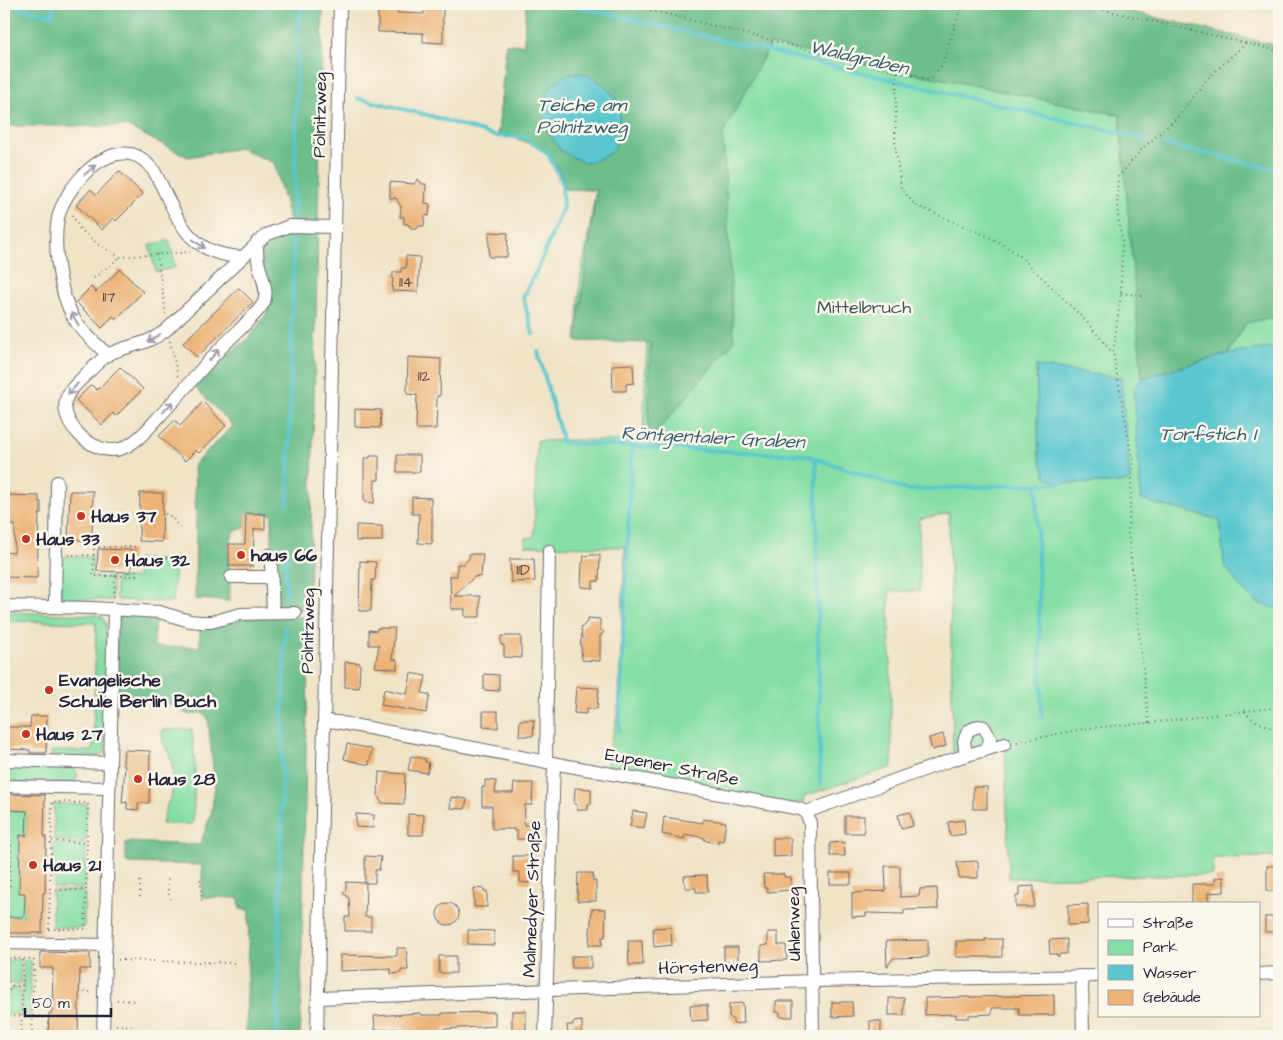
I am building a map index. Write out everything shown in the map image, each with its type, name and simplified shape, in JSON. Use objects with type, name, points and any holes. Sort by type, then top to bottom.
[{"type":"street","name":"Pölnitzweg","points":[[317,1036],[340,4]]},
{"type":"street","points":[[108,355],[72,315],[64,293],[57,248],[59,216],[64,202],[80,178],[98,163],[114,155],[129,153],[138,156],[154,171],[187,234],[197,244],[228,257],[241,257]]},
{"type":"street","points":[[257,242],[257,259],[266,293],[263,305],[219,350],[138,440],[122,449],[113,450],[103,449],[92,444],[68,421],[64,409],[65,401],[70,391],[108,355],[155,339],[257,242],[266,235],[289,226],[335,227]]},
{"type":"street","points":[[56,607],[57,482]]},
{"type":"street","name":"Malmedyer Straße","points":[[545,1036],[550,763],[549,552]]},
{"type":"street","points":[[269,555],[273,613]]},
{"type":"street","points":[[231,577],[272,577]]},
{"type":"street","points":[[4,606],[159,612],[190,621],[201,622],[211,622],[241,614],[295,613]]},
{"type":"street","points":[[104,1031],[114,609]]},
{"type":"street","name":"Eupener Straße","points":[[324,721],[772,804],[806,812]]},
{"type":"street","points":[[966,756],[964,741],[968,731],[978,726],[984,727],[990,738],[989,744],[983,750]]},
{"type":"street","points":[[806,812],[1005,744]]},
{"type":"street","points":[[4,760],[110,763]]},
{"type":"street","points":[[4,786],[109,788]]},
{"type":"street","name":"Uhlenweg","points":[[806,812],[810,823],[813,1036]]},
{"type":"street","points":[[4,943],[106,945]]},
{"type":"street","points":[[1260,974],[1279,973]]},
{"type":"street","points":[[1082,976],[1083,1036]]},
{"type":"street","name":"Hörstenweg","points":[[318,998],[812,981],[1098,976]]},
{"type":"path","points":[[626,4],[930,80],[942,66],[962,4]]},
{"type":"path","points":[[1079,4],[1279,51]]},
{"type":"path","points":[[1149,723],[1128,533],[1133,462],[1113,353],[1121,293],[1122,240],[1117,210],[1118,177],[1142,149],[1178,117],[1207,79],[1246,43]]},
{"type":"path","points":[[897,71],[895,144],[901,188],[915,204],[994,239],[1019,255],[1085,320],[1113,353]]},
{"type":"path","points":[[64,202],[80,229],[99,246],[120,257],[208,250]]},
{"type":"path","points":[[94,278],[120,257]]},
{"type":"path","points":[[1121,293],[1142,296]]},
{"type":"path","points":[[165,514],[172,517],[179,528]]},
{"type":"path","points":[[94,547],[136,547],[136,576],[93,576],[94,555],[94,547]]},
{"type":"path","points":[[56,554],[94,555]]},
{"type":"path","points":[[136,558],[179,558]]},
{"type":"path","points":[[114,609],[115,572]]},
{"type":"path","points":[[1005,744],[1088,728],[1149,723],[1279,707]]},
{"type":"path","points":[[1245,711],[1249,718],[1273,728],[1279,733]]},
{"type":"path","points":[[49,944],[53,787]]},
{"type":"path","points":[[49,929],[85,929],[86,890],[88,803],[52,802]]},
{"type":"path","points":[[51,841],[87,842]]},
{"type":"path","points":[[4,842],[11,842],[10,886],[4,886]]},
{"type":"path","points":[[4,864],[11,864]]},
{"type":"path","points":[[140,878],[140,897]]},
{"type":"path","points":[[168,879],[168,893],[171,899]]},
{"type":"path","points":[[200,880],[202,901]]},
{"type":"path","points":[[50,890],[86,890]]},
{"type":"path","points":[[32,1036],[34,944]]},
{"type":"path","points":[[12,986],[10,982],[5,981],[5,958],[34,958]]},
{"type":"path","points":[[12,986],[9,991],[5,992],[5,1028],[9,1032],[21,1034],[23,958]]},
{"type":"path","points":[[106,960],[234,963]]},
{"type":"path","points":[[12,986],[22,986]]},
{"type":"path","points":[[104,1000],[137,1001]]},
{"type":"path","points":[[5,1016],[46,1017]]},
{"type":"path","points":[[104,1031],[136,1026]]},
{"type":"path","points":[[4,1036],[9,1032]]},
{"type":"green space","points":[[4,4],[323,4],[318,223],[290,222],[274,163],[240,148],[188,157],[126,126],[4,126]]},
{"type":"green space","name":"Mittelbruch","points":[[526,4],[763,58],[770,44],[1120,115],[1122,144],[1279,180],[1279,857],[1213,858],[1213,875],[1009,878],[1005,744],[1003,740],[953,752],[949,513],[919,519],[920,591],[889,591],[892,767],[804,796],[804,802],[788,803],[607,771],[607,759],[618,712],[625,547],[526,546],[524,538],[534,537],[537,441],[643,441],[647,337],[577,335],[580,282],[596,190],[565,189],[557,166],[542,150],[522,140],[498,135],[506,44],[524,45]]},
{"type":"green space","points":[[526,4],[1098,4],[1279,46],[1279,316],[1246,323],[1228,354],[1142,378],[1120,115],[770,44],[723,134],[734,341],[648,442],[650,343],[576,341],[596,190],[565,189],[557,166],[542,150],[522,140],[498,135],[506,44],[524,45]]},
{"type":"green space","points":[[291,233],[318,233],[309,609],[277,609],[272,553],[272,514],[246,513],[245,528],[234,531],[229,544],[230,601],[195,599],[196,523],[194,464],[233,426],[193,385],[209,368],[245,341],[266,314],[269,297],[262,254],[266,245],[275,238]]},
{"type":"green space","points":[[169,240],[176,267],[156,272],[149,245]]},
{"type":"green space","points":[[60,556],[92,557],[92,577],[112,577],[112,599],[60,599]]},
{"type":"green space","points":[[137,559],[175,560],[173,602],[118,600],[116,598],[116,578],[137,578]]},
{"type":"green space","points":[[4,612],[96,615],[102,617],[106,623],[105,751],[101,756],[51,757],[51,751],[93,751],[96,623],[4,621]]},
{"type":"green space","points":[[125,613],[155,615],[154,647],[200,647],[200,625],[244,618],[309,617],[300,1036],[246,1036],[249,910],[240,909],[239,898],[202,897],[202,865],[126,863],[126,842],[200,845],[211,814],[215,788],[208,719],[202,712],[189,715],[155,697],[116,702],[117,618]]},
{"type":"green space","points":[[192,729],[195,769],[193,824],[162,824],[167,805],[172,796],[173,768],[163,742],[162,730]]},
{"type":"green space","points":[[4,764],[74,767],[77,777],[74,783],[4,783]]},
{"type":"green space","points":[[54,804],[87,804],[86,841],[54,840]]},
{"type":"green space","points":[[4,811],[27,811],[26,836],[21,835],[25,893],[24,917],[4,918]]},
{"type":"green space","points":[[53,843],[86,844],[85,888],[53,888],[55,880]]},
{"type":"green space","points":[[52,891],[85,891],[84,928],[52,927]]},
{"type":"green space","points":[[8,960],[21,960],[20,984],[13,984],[8,979]]},
{"type":"green space","points":[[24,960],[31,960],[30,1015],[22,1015]]},
{"type":"green space","points":[[12,988],[20,988],[20,1014],[7,1014],[7,992]]},
{"type":"water","name":"Teiche am Pölnitzweg","points":[[583,73],[600,82],[612,93],[620,108],[619,137],[612,152],[597,160],[584,163],[561,151],[547,130],[543,110],[549,89],[563,76]]},
{"type":"water","name":"Torfstich I","points":[[1279,346],[1279,609],[1257,603],[1240,587],[1224,564],[1220,520],[1141,500],[1134,388],[1142,378],[1228,354]]},
{"type":"water","points":[[1036,366],[1121,378],[1130,480],[1122,483],[1058,483],[1046,477],[1039,457]]},
{"type":"building","points":[[378,4],[398,4],[397,13],[424,14],[424,4],[443,4],[443,43],[423,42],[423,33],[378,32]]},
{"type":"building","points":[[119,171],[143,194],[116,221],[113,218],[102,230],[76,205],[91,189],[96,195]]},
{"type":"building","points":[[418,179],[422,184],[426,184],[425,203],[430,204],[429,216],[425,215],[424,226],[412,229],[408,224],[404,224],[404,217],[400,217],[401,207],[396,198],[390,198],[390,182],[414,184]]},
{"type":"building","points":[[489,232],[508,233],[507,257],[489,257]]},
{"type":"building","points":[[406,256],[420,257],[418,292],[392,291],[393,272],[401,272],[401,268],[406,268]]},
{"type":"building","points":[[120,269],[143,292],[116,319],[113,316],[102,328],[76,302],[91,287],[96,292]]},
{"type":"building","points":[[239,288],[253,302],[197,357],[183,343]]},
{"type":"building","points":[[408,357],[441,359],[440,396],[437,396],[436,429],[416,429],[417,395],[407,394]]},
{"type":"building","points":[[633,364],[634,383],[626,384],[626,391],[613,391],[612,365]]},
{"type":"building","points":[[120,367],[143,389],[116,416],[113,413],[102,425],[76,400],[91,385],[97,390]]},
{"type":"building","points":[[203,402],[226,426],[199,453],[196,450],[185,461],[159,436],[175,420],[180,426]]},
{"type":"building","points":[[355,409],[381,410],[380,428],[355,427]]},
{"type":"building","points":[[397,455],[420,455],[420,472],[397,472]]},
{"type":"building","points":[[370,456],[379,456],[379,480],[375,480],[374,503],[364,502],[364,458],[370,458]]},
{"type":"building","name":"Haus 37","points":[[70,491],[93,491],[92,540],[68,540]]},
{"type":"building","points":[[140,493],[163,493],[162,542],[139,541]]},
{"type":"building","name":"Haus 33","points":[[4,495],[39,496],[41,514],[39,514],[37,578],[4,577],[4,552],[14,553],[15,525],[4,525]]},
{"type":"building","points":[[412,497],[431,498],[432,544],[418,543],[419,514],[412,514]]},
{"type":"building","points":[[246,513],[265,514],[265,529],[254,529],[253,566],[229,566],[229,544],[245,544]]},
{"type":"building","points":[[356,525],[382,526],[382,541],[356,541]]},
{"type":"building","name":"Haus 32","points":[[98,549],[132,550],[131,572],[97,571]]},
{"type":"building","points":[[469,554],[483,554],[481,576],[474,577],[454,596],[480,596],[480,617],[465,617],[465,609],[451,609],[450,576],[457,576],[457,564],[464,564],[469,558]]},
{"type":"building","points":[[600,555],[599,581],[593,581],[593,588],[581,587],[582,563],[584,556]]},
{"type":"building","points":[[510,559],[534,559],[535,581],[511,582]]},
{"type":"building","points":[[360,561],[376,562],[375,580],[372,580],[371,611],[359,611]]},
{"type":"building","points":[[588,618],[600,619],[600,629],[604,632],[600,636],[600,661],[582,660],[581,628],[588,621]]},
{"type":"building","points":[[377,628],[395,628],[392,659],[397,660],[397,669],[375,667],[379,645],[369,645],[369,630],[377,631]]},
{"type":"building","points":[[501,636],[521,636],[521,658],[504,657],[504,645],[501,645]]},
{"type":"building","points":[[345,662],[360,663],[359,688],[345,687]]},
{"type":"building","points":[[411,673],[426,676],[422,693],[430,695],[426,713],[381,705],[384,689],[407,694]]},
{"type":"building","points":[[484,674],[499,675],[499,691],[484,690]]},
{"type":"building","points":[[576,687],[599,688],[597,709],[587,708],[586,714],[574,713]]},
{"type":"building","points":[[483,711],[498,711],[498,728],[483,727]]},
{"type":"building","name":"Haus 27","points":[[31,716],[47,716],[46,753],[30,753],[30,750],[4,749],[4,727],[30,727]]},
{"type":"building","points":[[520,720],[534,720],[533,736],[519,736]]},
{"type":"building","points":[[943,734],[946,746],[932,750],[929,738]]},
{"type":"building","points":[[347,744],[372,749],[369,765],[344,759]]},
{"type":"building","name":"Haus 28","points":[[124,750],[150,751],[149,803],[138,803],[138,810],[127,809],[127,802],[122,803],[125,766],[123,765]]},
{"type":"building","points":[[411,756],[426,759],[425,762],[429,763],[427,773],[408,770]]},
{"type":"building","points":[[379,772],[405,774],[404,804],[382,803],[378,796]]},
{"type":"building","points":[[485,780],[496,781],[495,793],[513,793],[514,783],[533,783],[532,805],[525,805],[524,825],[532,825],[532,839],[517,839],[517,831],[514,831],[514,829],[492,829],[492,806],[482,806],[482,787],[485,787]]},
{"type":"building","points":[[973,787],[987,787],[987,809],[973,809]]},
{"type":"building","points":[[575,788],[591,789],[591,804],[588,804],[588,810],[577,810],[577,804],[574,804]]},
{"type":"building","name":"Haus 21","points":[[4,794],[45,795],[45,893],[43,893],[42,933],[4,933],[4,917],[24,917],[25,893],[19,893],[20,835],[26,836],[27,811],[4,810]]},
{"type":"building","points":[[451,797],[467,799],[465,809],[450,808]]},
{"type":"building","points":[[633,811],[647,813],[644,828],[630,826]]},
{"type":"building","points":[[910,812],[913,826],[901,829],[898,815]]},
{"type":"building","points":[[356,814],[374,815],[373,828],[356,827]]},
{"type":"building","points":[[408,814],[424,815],[423,835],[408,835]]},
{"type":"building","points":[[845,816],[864,816],[864,833],[845,833]]},
{"type":"building","points":[[664,817],[703,823],[703,819],[726,822],[723,841],[718,840],[718,843],[711,842],[704,840],[705,838],[685,834],[684,839],[662,834]]},
{"type":"building","points":[[964,820],[965,834],[950,836],[948,822]]},
{"type":"building","points":[[773,838],[791,838],[791,856],[773,857]]},
{"type":"building","points":[[844,842],[845,856],[830,856],[830,843]]},
{"type":"building","points":[[365,856],[381,857],[379,870],[375,870],[375,883],[366,883],[365,917],[371,917],[371,931],[345,931],[345,917],[350,917],[349,898],[343,893],[346,890],[346,882],[365,883]]},
{"type":"building","points":[[513,856],[531,856],[530,883],[520,882],[520,872],[513,872]]},
{"type":"building","points":[[978,861],[978,878],[959,878],[957,862]]},
{"type":"building","points":[[885,866],[900,866],[900,897],[919,896],[920,889],[937,888],[938,909],[904,910],[904,914],[866,913],[866,916],[852,917],[852,893],[886,891]]},
{"type":"building","points":[[1267,866],[1279,866],[1279,891],[1267,891]]},
{"type":"building","points":[[578,873],[593,873],[593,881],[596,881],[596,901],[577,901]]},
{"type":"building","points":[[830,873],[851,873],[851,884],[830,884]]},
{"type":"building","points":[[763,874],[784,874],[784,877],[791,877],[791,890],[767,892],[767,888],[764,888]]},
{"type":"building","points":[[707,875],[708,892],[696,892],[696,888],[685,888],[684,876]]},
{"type":"building","points":[[1224,877],[1224,892],[1208,893],[1208,902],[1192,902],[1192,884],[1215,884],[1215,878]]},
{"type":"building","points":[[1034,886],[1034,907],[1016,907],[1016,896],[1019,896],[1019,887]]},
{"type":"building","points":[[474,888],[487,891],[487,907],[474,907]]},
{"type":"building","points":[[448,903],[456,906],[459,914],[456,922],[448,925],[440,922],[437,914],[440,906]]},
{"type":"building","points":[[1088,904],[1088,924],[1068,925],[1068,905]]},
{"type":"building","points":[[592,909],[606,909],[605,937],[602,937],[602,945],[589,945]]},
{"type":"building","points":[[1265,917],[1279,917],[1279,932],[1265,932]]},
{"type":"building","points":[[671,927],[672,945],[654,947],[653,928]]},
{"type":"building","points":[[468,930],[494,931],[494,945],[468,944]]},
{"type":"building","points":[[768,932],[778,932],[778,945],[786,945],[787,960],[761,961],[761,946],[768,945]]},
{"type":"building","points":[[985,939],[1002,939],[1002,957],[956,957],[956,941],[985,941]]},
{"type":"building","points":[[1067,939],[1067,954],[1060,954],[1058,957],[1056,954],[1050,954],[1049,940]]},
{"type":"building","points":[[928,940],[928,957],[893,958],[887,967],[886,941]]},
{"type":"building","points":[[628,941],[642,941],[643,965],[629,965]]},
{"type":"building","points":[[724,947],[738,947],[738,962],[724,962]]},
{"type":"building","points":[[397,948],[406,948],[408,970],[401,970],[401,973],[391,974],[391,969],[340,971],[340,955],[397,956]]},
{"type":"building","points":[[40,952],[90,953],[90,969],[80,969],[78,1036],[48,1036],[49,1013],[52,1013],[53,968],[40,968]]},
{"type":"building","points":[[439,956],[456,956],[456,973],[439,973]]},
{"type":"building","points":[[571,956],[591,956],[591,968],[572,968]]},
{"type":"building","points":[[1054,995],[1054,1015],[1019,1015],[1019,1008],[992,1008],[992,1014],[969,1015],[969,1018],[956,1018],[956,1014],[925,1015],[925,998]]},
{"type":"building","points":[[889,998],[904,998],[904,1015],[889,1015]]},
{"type":"building","points":[[776,1001],[793,1001],[793,1017],[780,1017],[780,1012],[776,1012]]},
{"type":"building","points":[[832,1002],[852,1002],[853,1016],[832,1017]]},
{"type":"building","points":[[743,1003],[744,1023],[733,1024],[733,1020],[729,1016],[729,1004]]},
{"type":"building","points":[[690,1005],[707,1005],[708,1020],[691,1021]]},
{"type":"building","points":[[512,1011],[526,1011],[526,1034],[512,1034]]},
{"type":"building","points":[[495,1012],[495,1026],[444,1029],[444,1034],[405,1036],[405,1028],[375,1030],[374,1016]]},
{"type":"building","points":[[582,1021],[582,1036],[568,1036],[567,1025],[573,1025],[573,1022]]},
{"type":"building","points":[[870,1021],[881,1021],[881,1036],[870,1036]]},
{"type":"waterway","points":[[4,4],[52,15],[54,4]]},
{"type":"waterway","name":"Waldgraben","points":[[567,4],[1145,139]]},
{"type":"waterway","points":[[288,504],[298,37],[302,7]]},
{"type":"waterway","name":"Röntgentaler Graben","points":[[357,98],[431,116],[495,136],[524,137],[548,154],[562,182],[563,208],[538,268],[523,297],[533,334]]},
{"type":"waterway","name":"Waldgraben","points":[[1164,144],[1279,170]]},
{"type":"waterway","name":"Röntgentaler Graben","points":[[538,352],[563,443],[805,455],[908,490],[1063,483]]},
{"type":"waterway","points":[[619,731],[632,446]]},
{"type":"waterway","points":[[816,459],[820,785]]},
{"type":"waterway","points":[[1036,484],[1042,717]]},
{"type":"waterway","points":[[286,549],[286,596]]},
{"type":"waterway","points":[[277,1036],[285,627]]},
{"type":"place","name":"Haus 37","points":[[81,516]]},
{"type":"place","name":"Haus 33","points":[[26,539]]},
{"type":"place","name":"haus 66","points":[[241,555]]},
{"type":"place","name":"Haus 32","points":[[115,560]]},
{"type":"place","name":"Evangelische Schule Berlin Buch","points":[[49,690]]},
{"type":"place","name":"Haus 27","points":[[26,734]]},
{"type":"place","name":"Haus 28","points":[[138,779]]},
{"type":"place","name":"Haus 21","points":[[33,865]]}]
